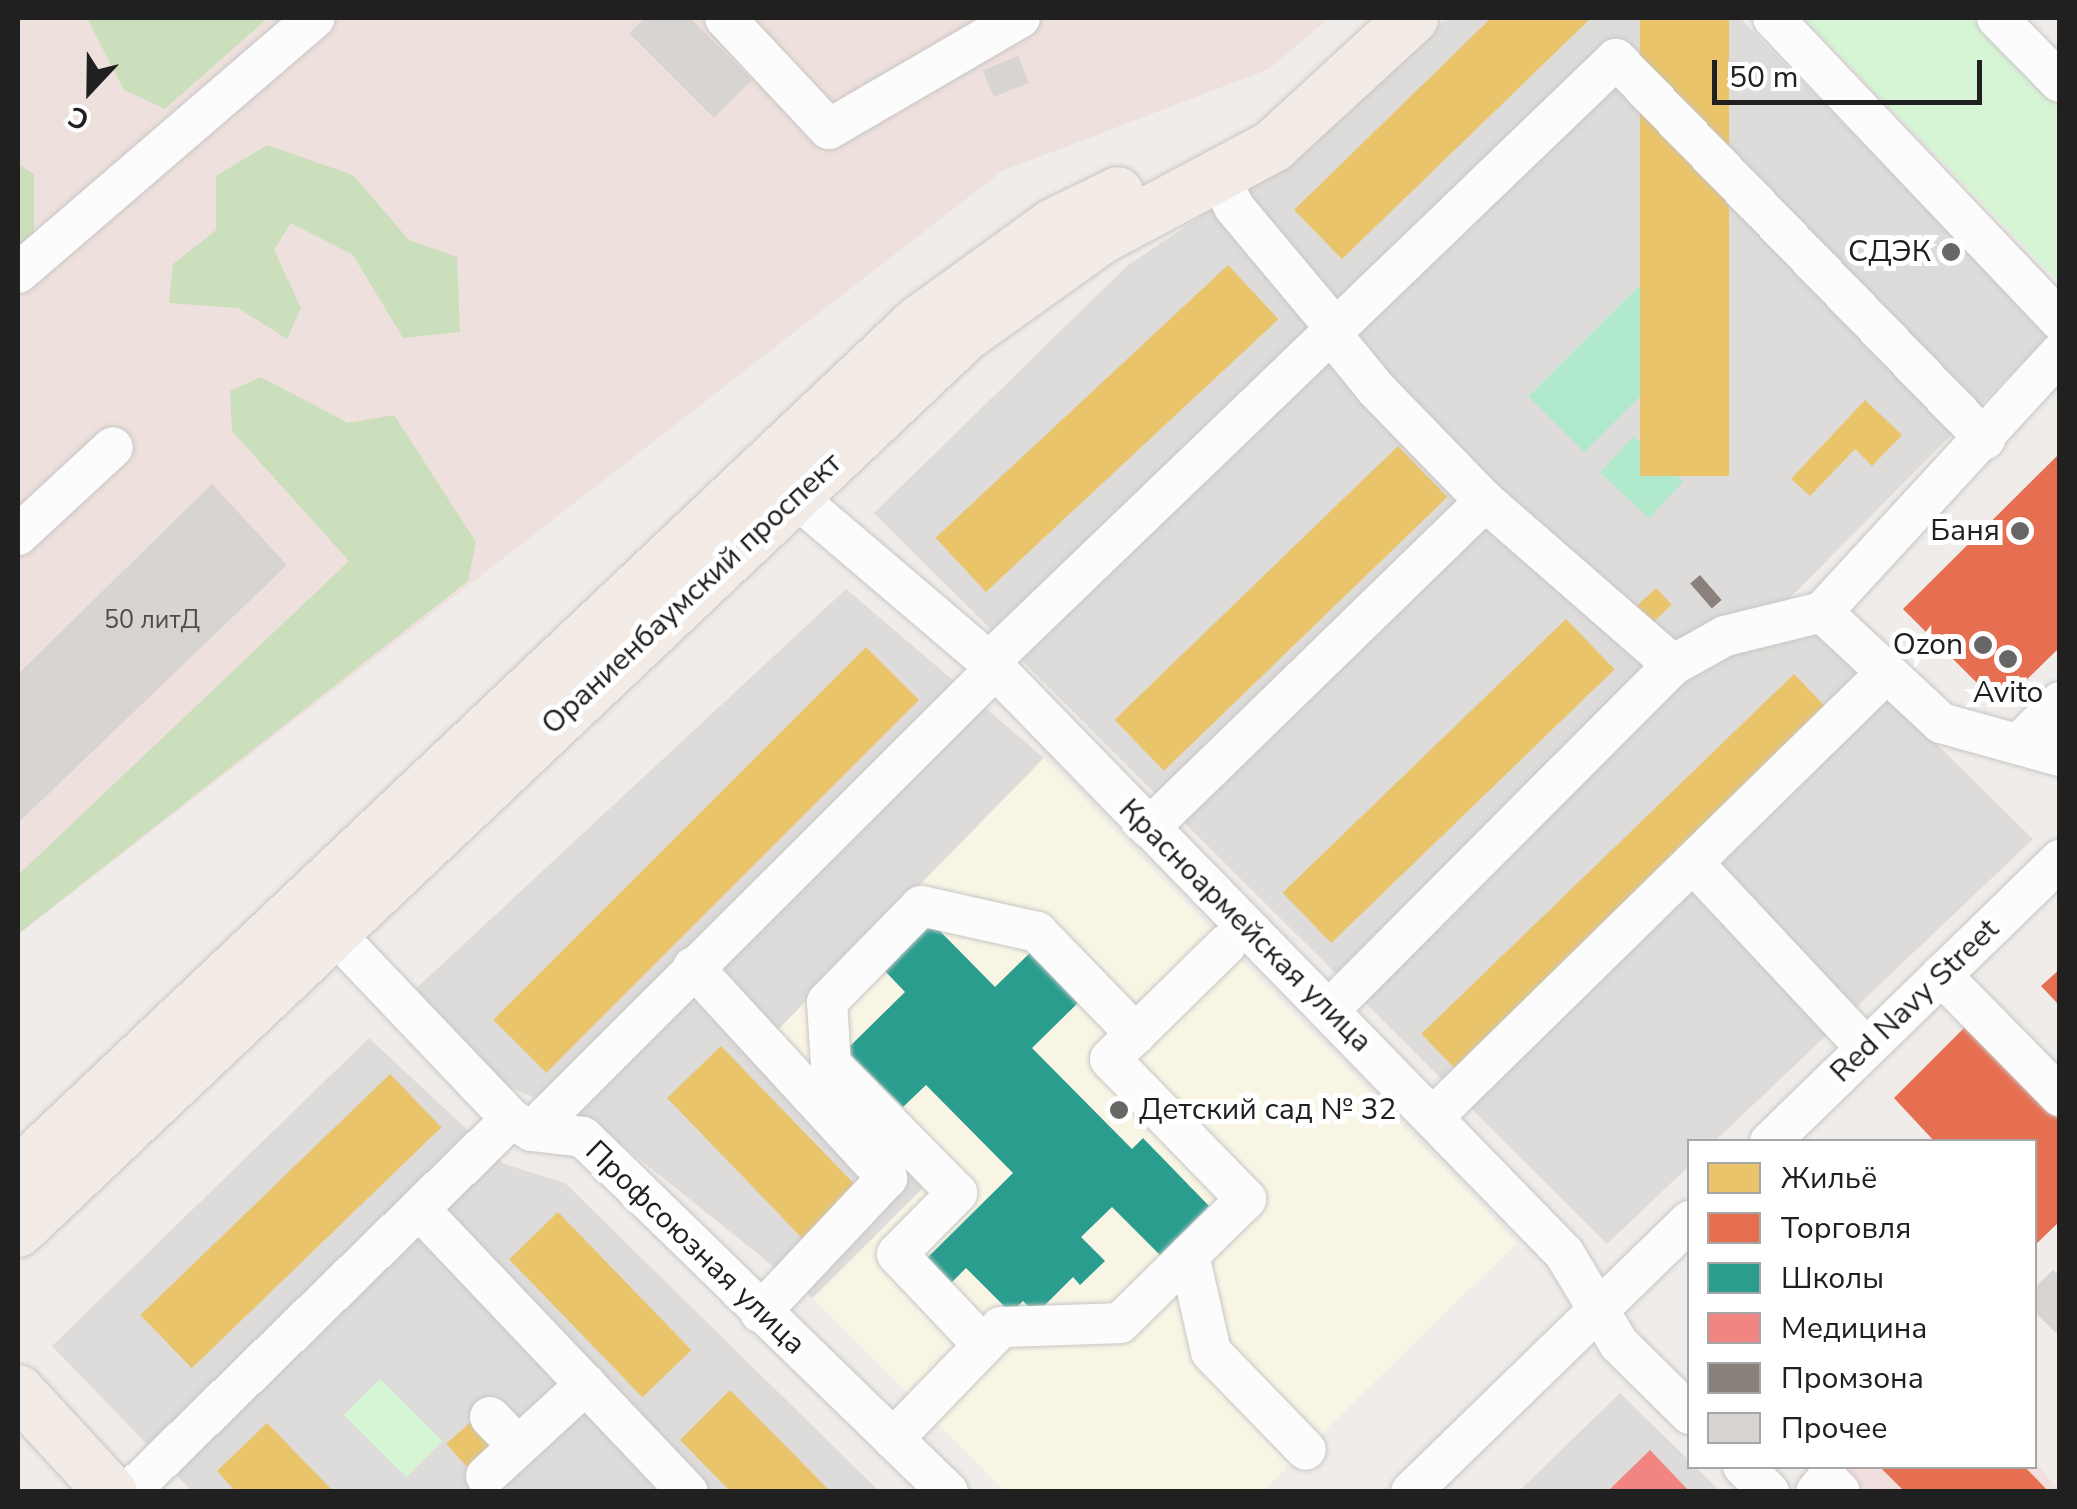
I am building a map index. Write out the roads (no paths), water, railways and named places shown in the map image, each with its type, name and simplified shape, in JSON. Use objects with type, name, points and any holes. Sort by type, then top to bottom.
[{"type":"main road","name":"Ораниенбаумский проспект","points":[[779,484],[919,322],[1053,225],[1262,121],[1378,18]]},
{"type":"main road","name":"Ораниенбаумский проспект","points":[[18,1174],[318,917],[779,484],[1047,273],[1100,238],[1220,179],[1273,146],[1412,18]]},
{"type":"main road","name":"Ораниенбаумский проспект","points":[[18,1230],[318,917]]},
{"type":"main road","points":[[18,1391],[111,1492]]},
{"type":"street","points":[[18,273],[314,18]]},
{"type":"street","points":[[725,18],[829,130],[1020,18]]},
{"type":"street","points":[[1772,18],[2060,320]]},
{"type":"street","points":[[1997,18],[2060,82]]},
{"type":"street","points":[[129,1492],[420,1210],[521,1125],[693,967],[992,666],[1616,59],[1985,439]]},
{"type":"street","points":[[1220,179],[1234,207],[1336,329],[1336,341],[1376,389],[1484,501],[1673,665]]},
{"type":"street","points":[[1329,1010],[1673,665],[1725,636],[1822,612],[2060,353]]},
{"type":"street","points":[[18,535],[114,447]]},
{"type":"street","name":"Красноармейская улица","points":[[779,484],[992,666],[1329,1010],[1564,1253],[1618,1344],[1687,1411]]},
{"type":"street","points":[[1149,828],[1484,501]]},
{"type":"street","points":[[1822,612],[1940,723],[2021,742],[2060,756]]},
{"type":"street","points":[[1433,1117],[1885,674]]},
{"type":"street","points":[[2021,742],[2060,702]]},
{"type":"street","name":"Red Navy Street","points":[[1773,1139],[2060,860]]},
{"type":"street","points":[[1693,863],[1866,1048]]},
{"type":"street","points":[[982,1345],[897,1254],[957,1193],[831,1065],[827,1002],[921,906],[1037,932],[1136,1034]]},
{"type":"street","points":[[318,917],[521,1125]]},
{"type":"street","points":[[892,1439],[1001,1327],[1120,1323],[1246,1199],[1110,1059],[1226,945]]},
{"type":"street","points":[[693,967],[887,1178],[760,1313]]},
{"type":"street","points":[[1941,976],[2060,1096]]},
{"type":"street","name":"Профсоюзная улица","points":[[521,1125],[583,1137],[948,1492]]},
{"type":"street","points":[[420,1210],[688,1492]]},
{"type":"street","points":[[1411,1492],[1687,1223]]},
{"type":"street","points":[[1188,1255],[1211,1352],[1306,1450]]},
{"type":"street","points":[[486,1476],[586,1384]]},
{"type":"street","points":[[490,1417],[518,1446]]},
{"type":"street","points":[[1746,1469],[1769,1492]]},
{"type":"street","points":[[1816,1492],[1828,1480],[1840,1492]]},
{"type":"place","name":"СДЭК","points":[[1951,252]]},
{"type":"place","name":"Баня","points":[[2020,531]]},
{"type":"place","name":"Ozon","points":[[1983,645]]},
{"type":"place","name":"Avito","points":[[2008,659]]},
{"type":"place","name":"Детский сад № 32","points":[[1119,1110]]}]
